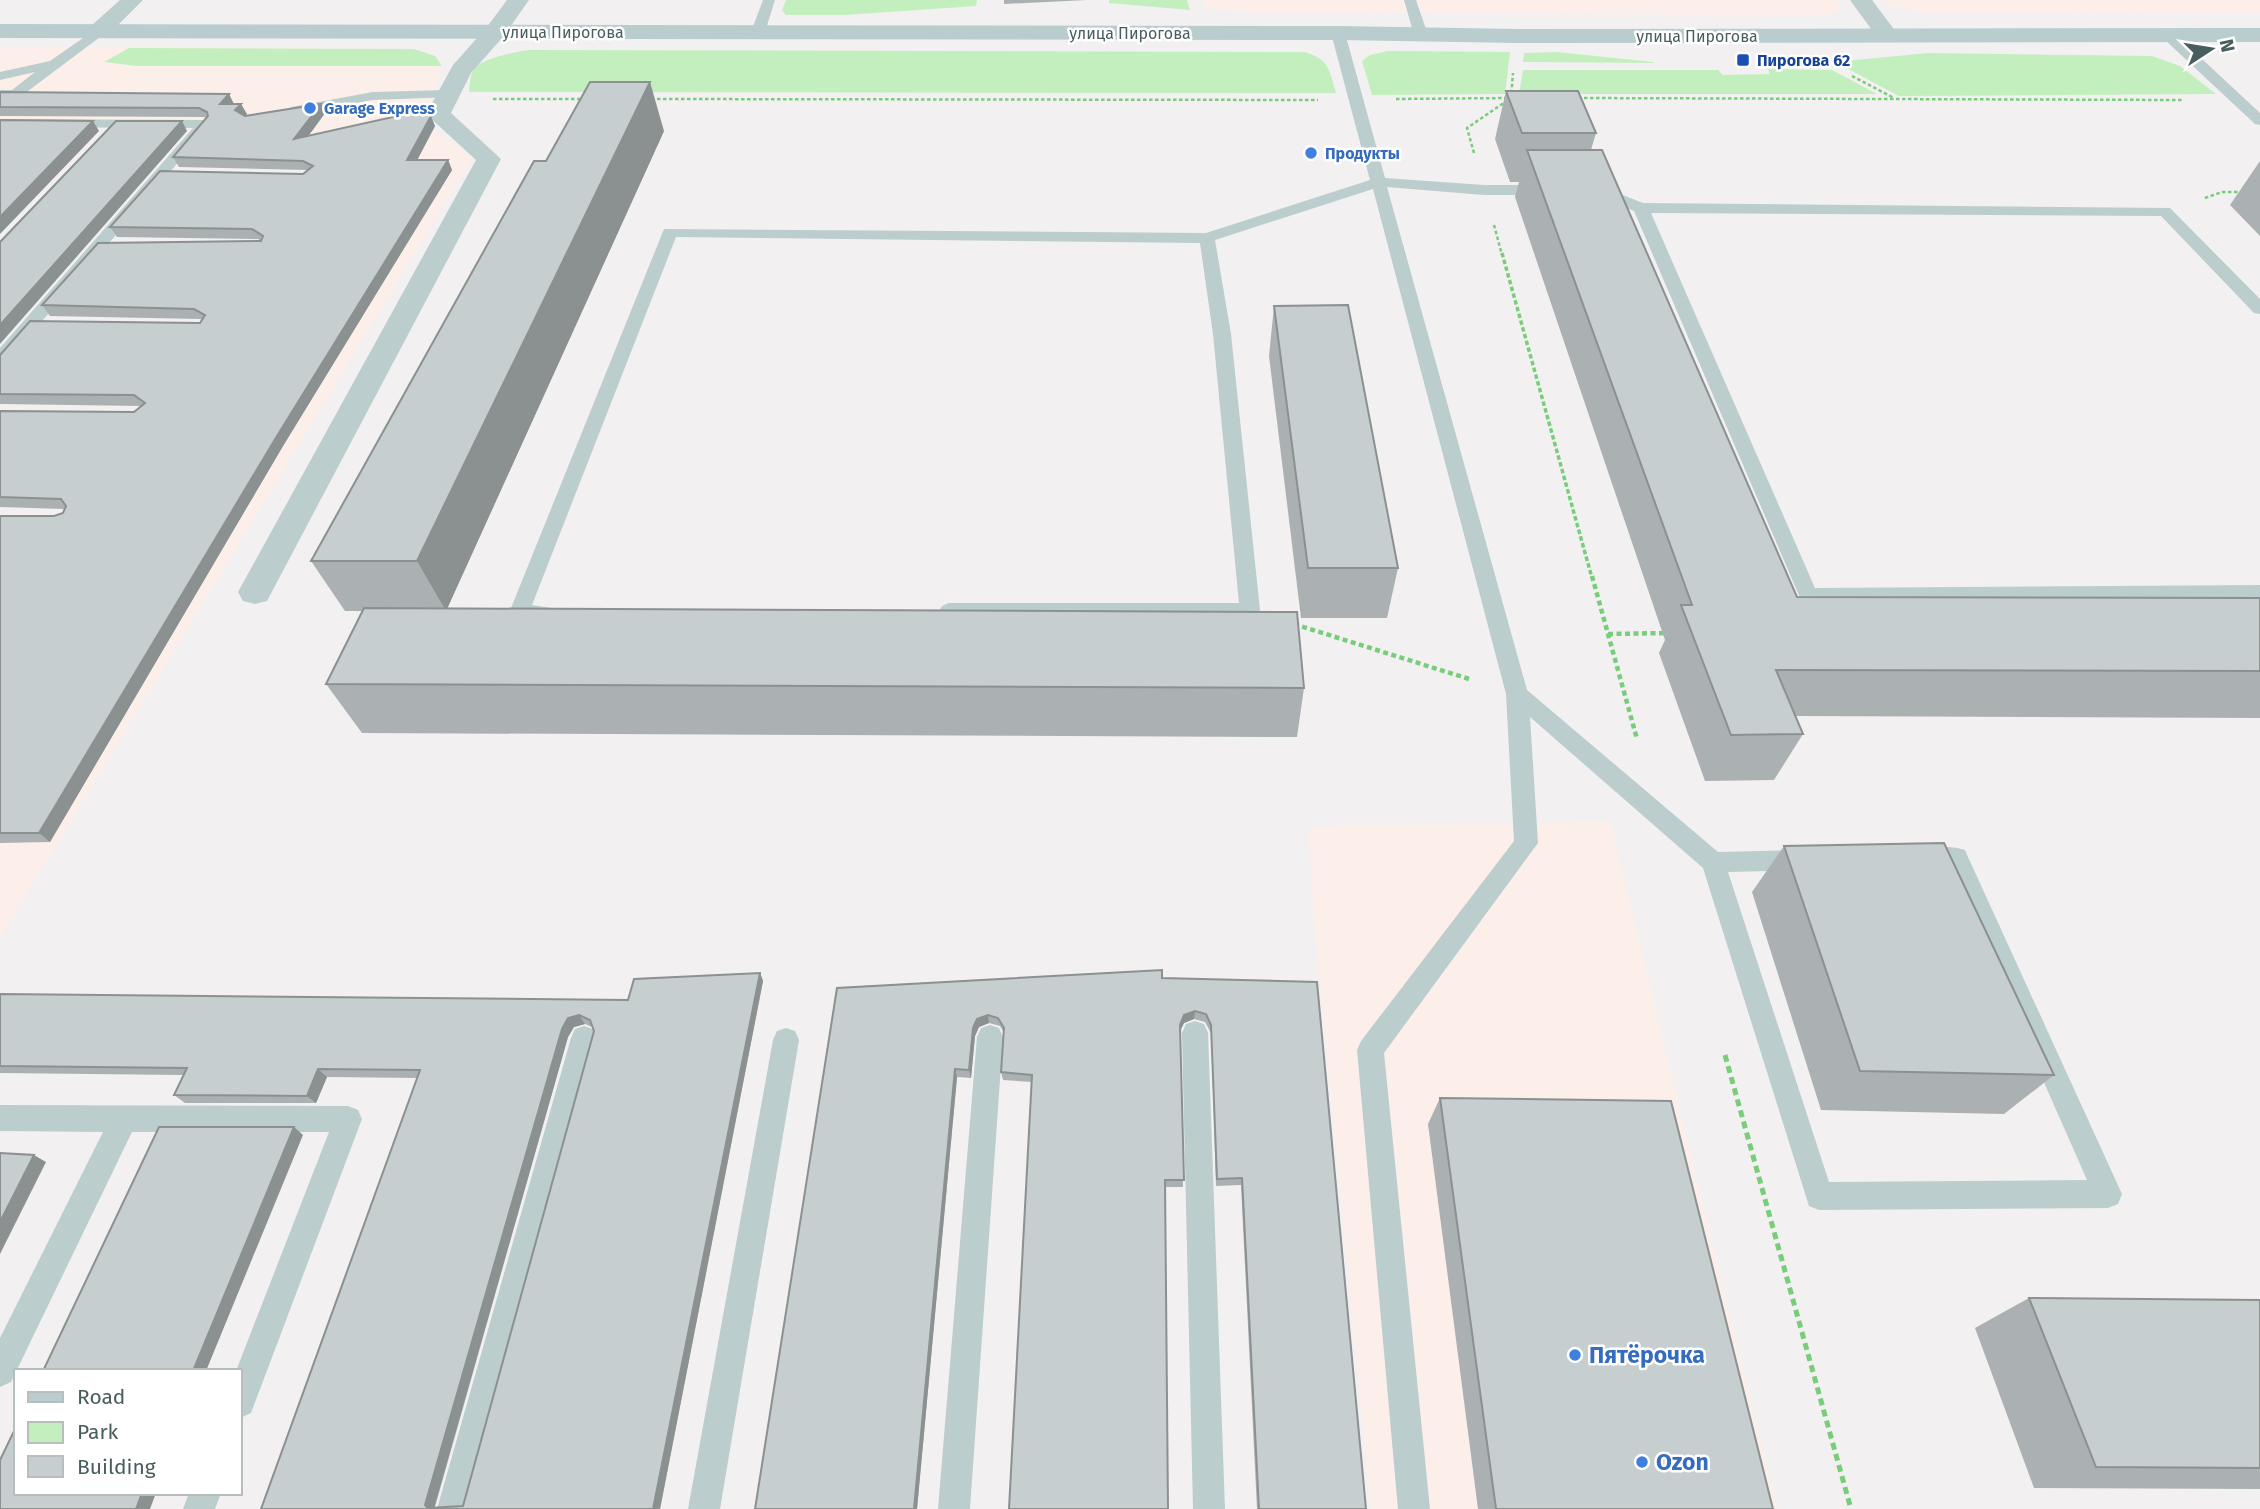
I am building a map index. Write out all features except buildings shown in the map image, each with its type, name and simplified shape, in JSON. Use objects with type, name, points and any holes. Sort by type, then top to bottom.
[{"type":"main road","name":"улица Пирогова","points":[[0,31],[2260,35]]},
{"type":"street","points":[[99,31],[132,0]]},
{"type":"street","points":[[256,592],[489,159],[439,114],[461,70],[495,32],[517,0]]},
{"type":"street","points":[[1861,0],[1888,36]]},
{"type":"lane","points":[[758,32],[769,0]]},
{"type":"lane","points":[[1410,0],[1421,35]]},
{"type":"lane","points":[[0,94],[15,94],[99,31]]},
{"type":"lane","points":[[1338,33],[1517,694],[1526,843],[1370,1050],[1415,1509]]},
{"type":"lane","points":[[2168,36],[2260,121]]},
{"type":"lane","points":[[0,76],[56,64]]},
{"type":"lane","points":[[277,114],[373,96],[446,96]]},
{"type":"lane","points":[[99,143],[117,124]]},
{"type":"lane","points":[[0,359],[204,124],[4,127]]},
{"type":"lane","points":[[160,173],[187,174]]},
{"type":"lane","points":[[560,613],[519,613],[670,232],[1207,238],[1380,182],[1484,190],[1596,189],[1641,208],[2165,211],[2260,309]]},
{"type":"lane","points":[[1641,208],[1808,595],[2260,592]]},
{"type":"lane","points":[[933,611],[1250,610],[1222,334],[1207,238]]},
{"type":"lane","points":[[99,245],[126,245]]},
{"type":"lane","points":[[31,323],[57,324]]},
{"type":"lane","points":[[1517,694],[1713,862],[1819,1196],[2108,1195],[1956,858],[1902,859]]},
{"type":"lane","points":[[1713,862],[1835,860]]},
{"type":"lane","points":[[1195,1032],[1209,1509]]},
{"type":"lane","points":[[954,1509],[990,1037]]},
{"type":"lane","points":[[453,1509],[584,1038]]},
{"type":"lane","points":[[704,1509],[786,1040]]},
{"type":"lane","points":[[0,1118],[348,1119],[242,1397]]},
{"type":"lane","points":[[0,1371],[124,1118]]},
{"type":"path","points":[[446,96],[597,99]]},
{"type":"path","points":[[638,99],[1511,98]]},
{"type":"path","points":[[1566,98],[2238,100]]},
{"type":"path","points":[[2165,211],[2222,192],[2248,192]]},
{"type":"path","points":[[1250,610],[1517,694]]},
{"type":"path","points":[[1608,634],[1674,633]]},
{"type":"shaded area","points":[[1203,0],[1838,0],[1840,10],[1829,15],[1251,13],[1203,9]]},
{"type":"shaded area","points":[[1881,0],[2260,0],[2260,14],[1920,13],[1893,7]]},
{"type":"shaded area","points":[[0,47],[414,49],[435,56],[442,66],[428,117],[433,130],[473,157],[0,938],[0,623],[326,165],[214,123],[0,120]]},
{"type":"shaded area","points":[[1610,821],[1777,1509],[1371,1509],[1318,967],[1308,827]]},
{"type":"green space","points":[[786,0],[977,0],[976,6],[845,15],[786,15],[782,10]]},
{"type":"green space","points":[[1109,0],[1187,0],[1190,10],[1109,3]]},
{"type":"green space","points":[[129,48],[414,49],[435,56],[442,66],[137,66],[104,62]]},
{"type":"green space","points":[[529,50],[1304,52],[1324,62],[1336,93],[469,92],[472,74],[478,65],[500,56]]},
{"type":"green space","points":[[1388,51],[1510,52],[1505,94],[1372,95],[1362,61],[1370,55]]},
{"type":"green space","points":[[1557,52],[1654,63],[1523,62],[1524,53]]},
{"type":"green space","points":[[1928,53],[2152,56],[2180,66],[2216,94],[1899,96],[1835,62]]},
{"type":"green space","points":[[1768,69],[1832,70],[1877,94],[1519,94],[1523,70],[1718,70],[1723,75],[1770,74]]},
{"type":"place","name":"Пирогова 62","points":[[1743,60]]},
{"type":"place","name":"Garage Express","points":[[310,108]]},
{"type":"place","name":"Продукты","points":[[1311,153]]},
{"type":"place","name":"Пятёрочка","points":[[1575,1355]]},
{"type":"place","name":"Ozon","points":[[1642,1462]]}]
